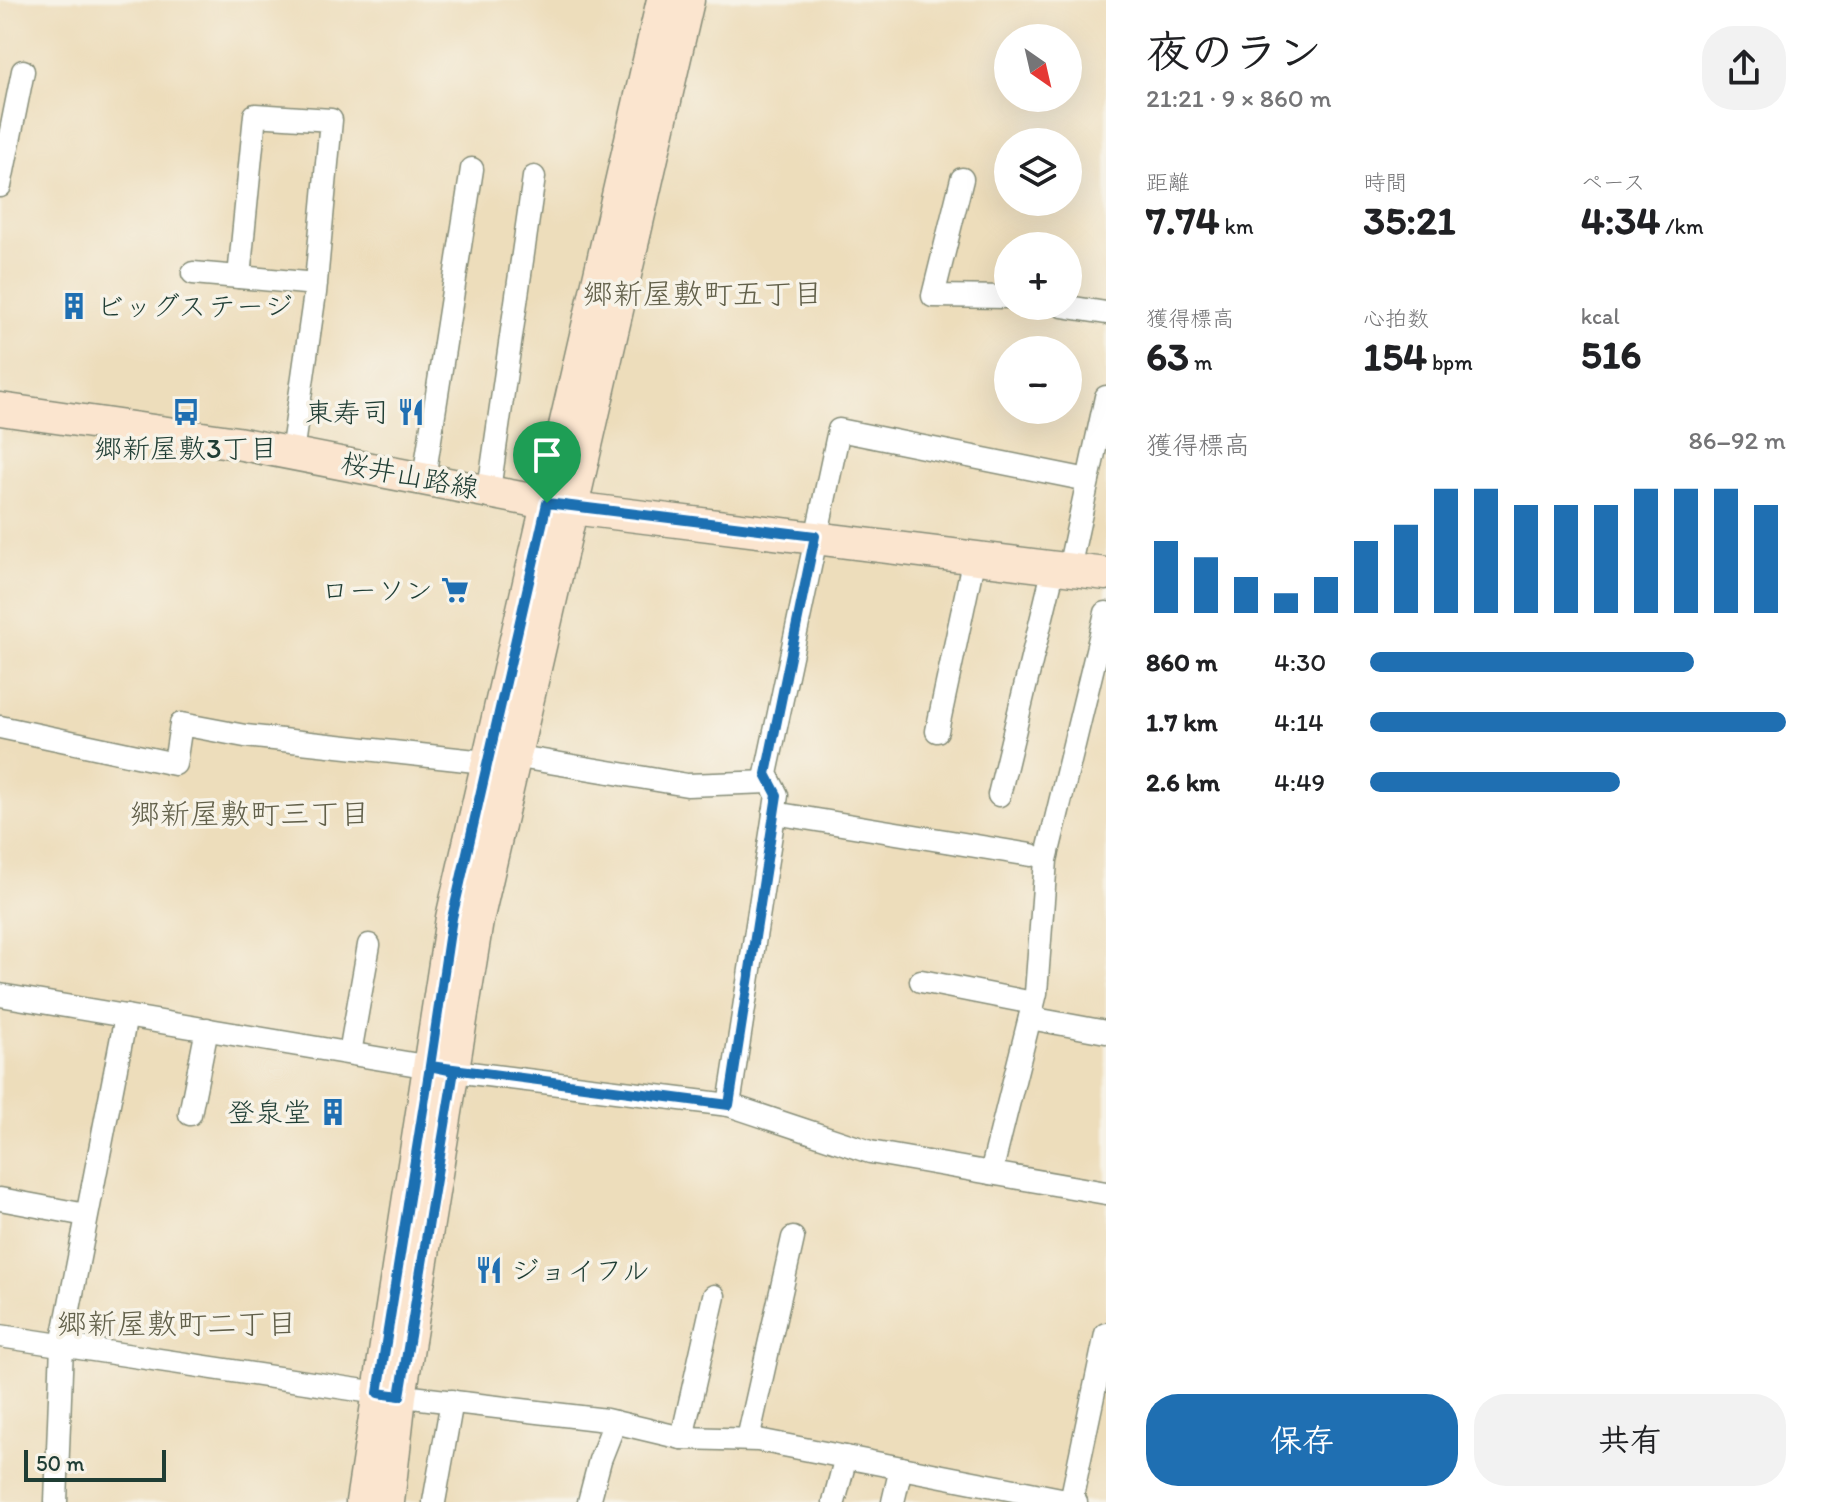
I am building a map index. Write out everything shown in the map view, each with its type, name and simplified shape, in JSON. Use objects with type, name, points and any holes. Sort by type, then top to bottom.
[{"type":"street","points":[[559,505],[663,0]]},
{"type":"street","points":[[348,1502],[381,1393],[442,1068],[452,918],[499,759],[559,505],[688,0]]},
{"type":"street","points":[[0,186],[23,71]]},
{"type":"street","points":[[239,277],[255,115],[331,120],[316,284],[292,453]]},
{"type":"street","points":[[424,478],[472,169]]},
{"type":"street","points":[[489,490],[534,177]]},
{"type":"street","points":[[962,179],[933,296],[994,297]]},
{"type":"street","points":[[193,273],[316,284]]},
{"type":"street","points":[[1082,309],[1106,313]]},
{"type":"street","points":[[999,795],[1088,480],[1106,397]]},
{"type":"street","name":"桜井山路線","points":[[0,409],[292,453],[559,505],[1106,574]]},
{"type":"street","points":[[729,1105],[777,795],[766,774],[839,430],[1088,480]]},
{"type":"street","points":[[937,731],[974,557]]},
{"type":"street","points":[[991,1173],[1032,1010],[1046,860],[1106,613]]},
{"type":"street","points":[[0,727],[175,764],[181,724],[245,736],[499,759],[687,785],[770,782]]},
{"type":"street","points":[[774,813],[1031,855]]},
{"type":"street","points":[[350,1053],[369,945]]},
{"type":"street","points":[[921,981],[1106,1032]]},
{"type":"street","points":[[0,995],[442,1068],[729,1105],[870,1152],[1106,1193]]},
{"type":"street","points":[[56,1502],[62,1345],[126,1016]]},
{"type":"street","points":[[190,1114],[207,1029]]},
{"type":"street","points":[[0,1199],[86,1215]]},
{"type":"street","points":[[748,1439],[793,1238]]},
{"type":"street","points":[[682,1438],[714,1296]]},
{"type":"street","points":[[0,1336],[381,1393],[615,1422],[682,1438],[748,1439],[1074,1502],[1106,1334]]},
{"type":"street","points":[[381,1393],[388,1502]]},
{"type":"street","points":[[434,1502],[452,1401]]},
{"type":"street","points":[[589,1502],[600,1460],[615,1422]]},
{"type":"street","points":[[362,1502],[383,1448]]},
{"type":"street","points":[[834,1502],[846,1457]]},
{"type":"street","points":[[893,1502],[901,1468]]},
{"type":"place","name":"ビッグステージ","points":[[74,306]]},
{"type":"place","name":"郷新屋敷3丁目","points":[[186,412]]},
{"type":"place","name":"東寿司","points":[[411,412]]},
{"type":"place","name":"ローソン","points":[[455,590]]},
{"type":"place","name":"登泉堂","points":[[333,1112]]},
{"type":"place","name":"ジョイフル","points":[[489,1270]]},
{"type":"district","name":"郷新屋敷町五丁目","points":[[703,294]]},
{"type":"district","name":"郷新屋敷町三丁目","points":[[250,814]]},
{"type":"district","name":"郷新屋敷町二丁目","points":[[177,1324]]},
{"type":"route","points":[[547,503],[485,762],[452,918],[430,1066],[454,1071],[400,1396],[378,1393],[430,1066],[729,1105],[777,795],[766,774],[815,536],[547,503]]}]
